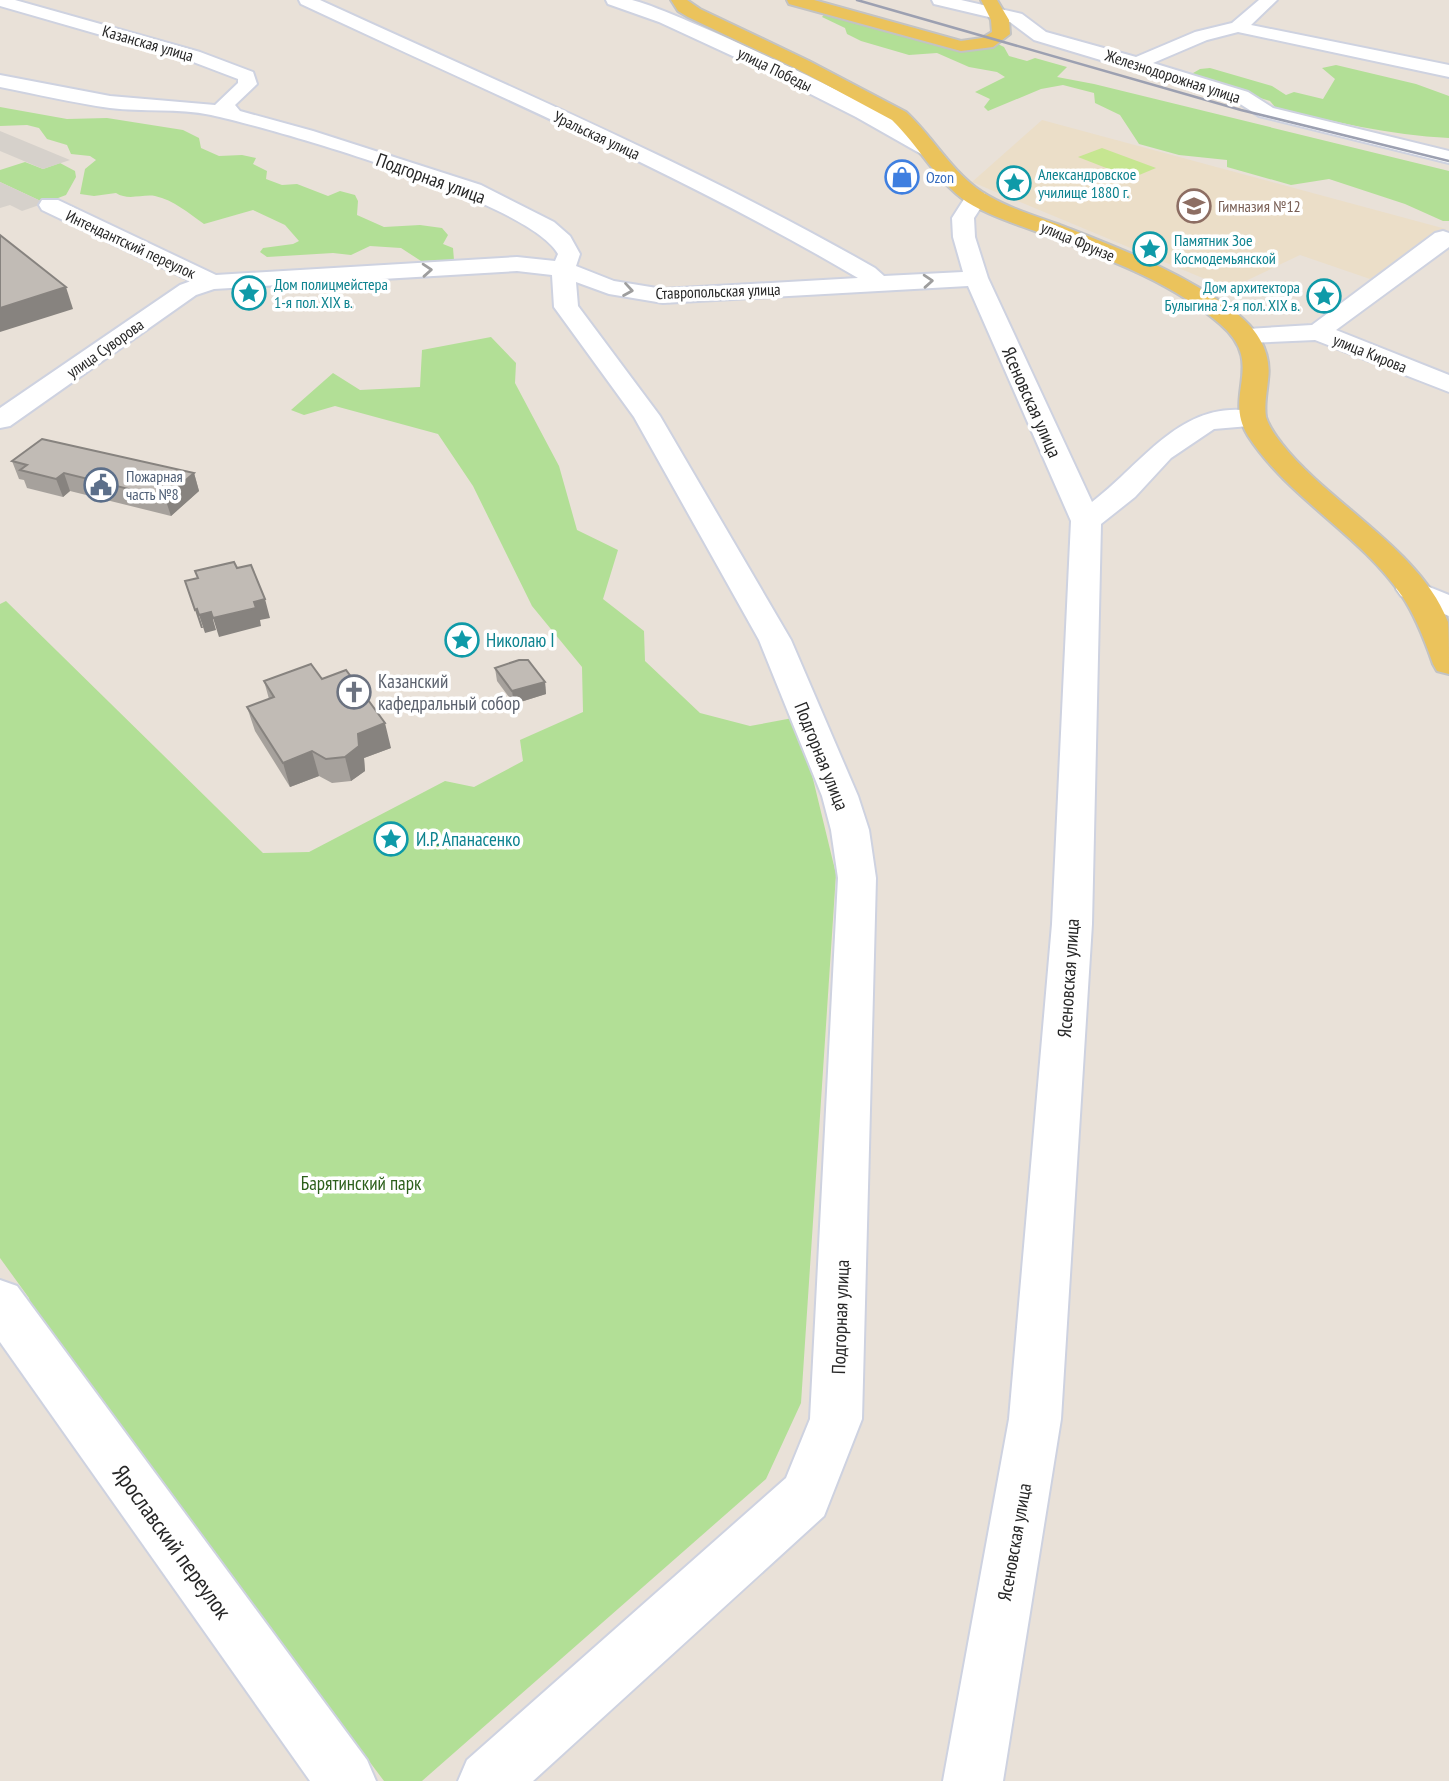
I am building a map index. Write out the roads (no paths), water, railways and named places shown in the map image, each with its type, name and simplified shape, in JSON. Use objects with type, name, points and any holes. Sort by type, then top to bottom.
[{"type":"main road","name":"улица Фрунзе","points":[[680,0],[684,7],[694,13],[883,106],[912,128],[951,178],[976,198],[1158,276],[1210,305],[1247,336]]},
{"type":"main road","points":[[795,0],[961,46],[974,46],[997,38],[1002,28],[992,7]]},
{"type":"main road","points":[[1247,336],[1256,351],[1257,363],[1251,419],[1276,454],[1384,558],[1412,589],[1438,633],[1449,664]]},
{"type":"street","name":"Уральская улица","points":[[307,0],[719,192],[784,225],[867,273],[878,284]]},
{"type":"street","name":"улица Победы","points":[[614,0],[651,12],[775,69],[881,121],[930,151]]},
{"type":"street","name":"Железнодорожная улица","points":[[940,0],[992,7],[1024,22],[1040,36],[1241,96],[1266,113],[1449,157]]},
{"type":"street","points":[[1137,63],[1201,36],[1238,27],[1269,0]]},
{"type":"street","name":"Казанская улица","points":[[0,1],[194,56],[246,76],[247,84],[224,105],[232,114]]},
{"type":"street","points":[[333,12],[356,6]]},
{"type":"street","points":[[1238,27],[1446,79]]},
{"type":"street","name":"Подгорная улица","points":[[0,81],[110,102],[209,108],[306,135],[473,190],[546,227],[562,241],[569,254],[564,269],[566,307],[648,416],[775,640],[840,796],[850,830],[857,877],[836,1419],[805,1497],[488,1781]]},
{"type":"street","points":[[1380,140],[1449,143]]},
{"type":"street","name":"Ясеновская улица","points":[[973,1781],[1035,1419],[1072,924],[1086,521],[976,278],[964,237],[963,218],[976,198]]},
{"type":"street","name":"Интендантский переулок","points":[[50,205],[212,282]]},
{"type":"street","points":[[1318,332],[1446,239]]},
{"type":"street","name":"Ставропольская улица","points":[[212,282],[248,282],[517,264],[564,269],[609,287],[663,296],[976,278]]},
{"type":"street","name":"улица Суворова","points":[[0,420],[188,290],[212,282]]},
{"type":"street","name":"улица Кирова","points":[[1247,336],[1318,332],[1449,384]]},
{"type":"street","points":[[1086,521],[1125,491],[1161,452],[1208,421],[1251,419]]},
{"type":"street","points":[[1412,589],[1449,607]]},
{"type":"street","name":"Ярославский переулок","points":[[0,1302],[346,1781]]},
{"type":"railway","points":[[857,0],[1241,110],[1449,161]]},
{"type":"place","name":"Ozon","points":[[902,177]]},
{"type":"place","name":"Александровское училище 1880 г.","points":[[1014,183]]},
{"type":"place","name":"Гимназия №12","points":[[1194,206]]},
{"type":"place","name":"Памятник Зое Космодемьянской","points":[[1150,249]]},
{"type":"place","name":"Дом полицмейстера 1-я пол. XIX в.","points":[[249,293]]},
{"type":"place","name":"Дом архитектора Булыгина 2-я пол. XIX в.","points":[[1324,296]]},
{"type":"place","name":"Пожарная часть №8","points":[[101,485]]},
{"type":"place","name":"Николаю I","points":[[462,640]]},
{"type":"place","name":"Казанский кафедральный собор","points":[[354,692]]},
{"type":"place","name":"И.Р. Апанасенко","points":[[391,839]]},
{"type":"park label","name":"Барятинский парк","points":[[361,1183]]}]
